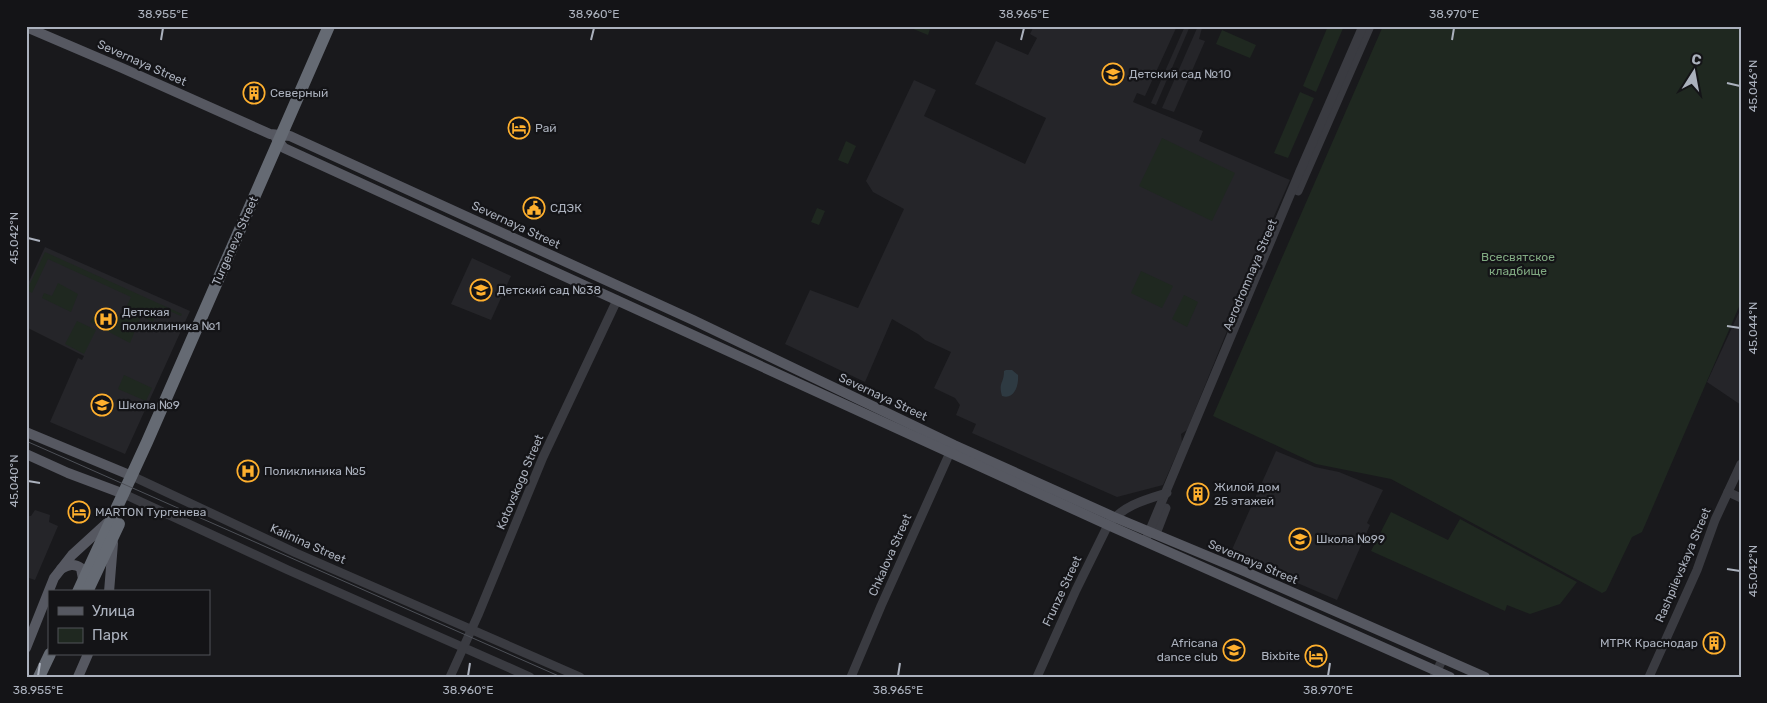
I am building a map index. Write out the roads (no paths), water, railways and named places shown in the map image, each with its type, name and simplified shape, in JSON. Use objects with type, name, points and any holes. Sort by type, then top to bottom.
[{"type":"highway","name":"Turgeneva Street","points":[[88,590],[113,538],[128,496],[282,140],[329,26]]},
{"type":"highway","name":"Turgeneva Street","points":[[282,140],[338,26]]},
{"type":"highway","name":"Turgeneva Street","points":[[79,590],[115,515],[128,496]]},
{"type":"highway","points":[[44,667],[57,656]]},
{"type":"main road","name":"Severnaya Street","points":[[26,27],[104,59],[282,140],[709,328],[952,449]]},
{"type":"main road","name":"Severnaya Street","points":[[282,140],[703,340],[1111,521],[1151,535],[1485,677]]},
{"type":"main road","points":[[703,340],[709,328]]},
{"type":"main road","name":"Kalinina Street","points":[[26,432],[136,478]]},
{"type":"main road","points":[[26,454],[68,473],[128,496]]},
{"type":"main road","points":[[49,590],[58,571],[72,555],[115,515]]},
{"type":"main road","name":"Severnaya Street","points":[[1151,535],[1442,675]]},
{"type":"main road","points":[[109,590],[113,538]]},
{"type":"main road","points":[[58,571],[68,565],[77,565],[81,568],[83,579]]},
{"type":"main road","points":[[26,648],[48,593]]},
{"type":"main road","points":[[78,677],[87,656]]},
{"type":"main road","points":[[1442,675],[1446,659]]},
{"type":"street","name":"Aerodromnaya Street","points":[[1151,535],[1166,492],[1304,161],[1363,26]]},
{"type":"street","name":"Aerodromnaya Street","points":[[1151,535],[1182,468],[1370,26]]},
{"type":"street","name":"Kotovskogo Street","points":[[450,677],[472,629],[543,457],[617,300]]},
{"type":"street","name":"Chkalova Street","points":[[851,677],[952,449]]},
{"type":"street","name":"Rashpilevskaya Street","points":[[1649,677],[1697,570],[1741,464]]},
{"type":"street","name":"Kalinina Street","points":[[136,478],[296,553],[580,677]]},
{"type":"street","points":[[1111,521],[1129,506],[1166,492]]},
{"type":"street","points":[[1728,492],[1741,498]]},
{"type":"street","points":[[128,496],[288,570],[530,677]]},
{"type":"street","name":"Frunze Street","points":[[1037,677],[1076,590],[1111,521]]},
{"type":"tram line","points":[[26,441],[561,677]]},
{"type":"place","name":"Детский сад №10","points":[[1113,74]]},
{"type":"place","name":"Северный","points":[[254,93]]},
{"type":"place","name":"Рай","points":[[519,128]]},
{"type":"place","name":"СДЭК","points":[[534,208]]},
{"type":"place","name":"Детский сад №38","points":[[481,290]]},
{"type":"place","name":"Детская поликлиника №1","points":[[106,319]]},
{"type":"place","name":"Школа №9","points":[[102,405]]},
{"type":"place","name":"Поликлиника №5","points":[[248,471]]},
{"type":"place","name":"Жилой дом 25 этажей","points":[[1198,494]]},
{"type":"place","name":"MARTON Тургенева","points":[[79,512]]},
{"type":"place","name":"Школа №99","points":[[1300,539]]},
{"type":"place","name":"МТРК Краснодар","points":[[1714,643]]},
{"type":"place","name":"Africana dance club","points":[[1234,650]]},
{"type":"place","name":"Bixbite","points":[[1316,656]]},
{"type":"park label","name":"Всесвятское кладбище","points":[[1518,264]]}]
